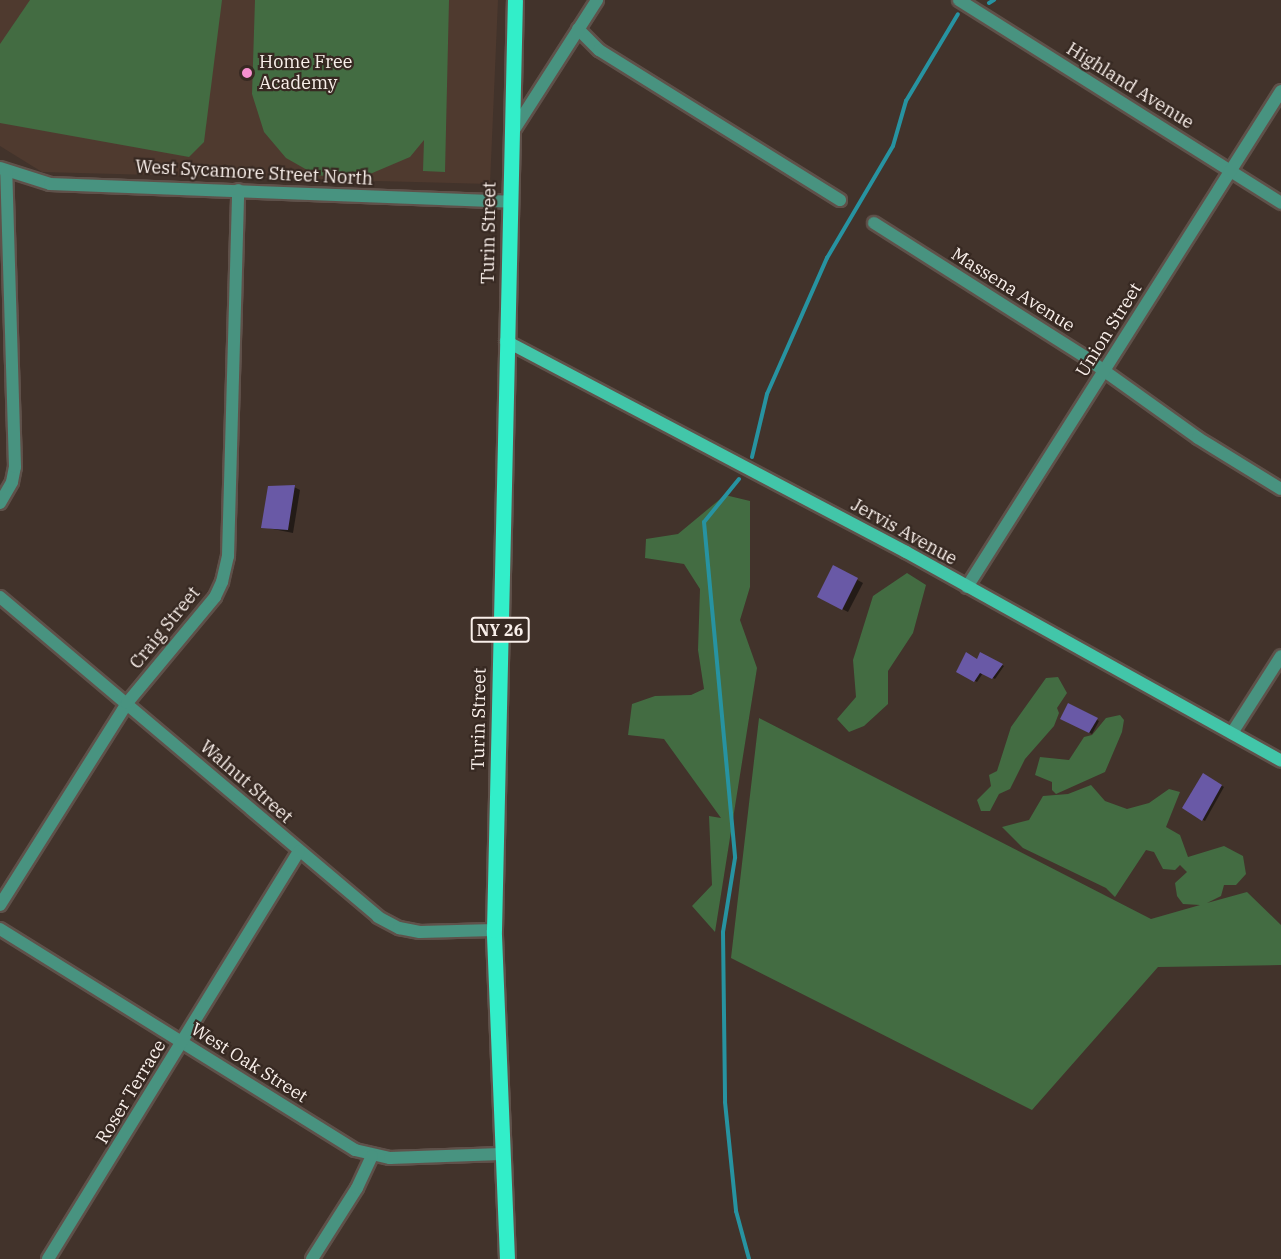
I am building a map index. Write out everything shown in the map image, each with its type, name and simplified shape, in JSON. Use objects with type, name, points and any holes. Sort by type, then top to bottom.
[{"type":"main road","name":"Turin Street","points":[[507,1259],[501,1154],[494,930],[515,0]]},
{"type":"street","points":[[511,134],[597,0]]},
{"type":"street","name":"Highland Avenue","points":[[959,0],[1281,203]]},
{"type":"street","points":[[579,29],[599,50],[840,200]]},
{"type":"street","name":"Union Street","points":[[967,587],[1281,91]]},
{"type":"street","points":[[0,503],[15,467],[3,170]]},
{"type":"street","name":"West Sycamore Street North","points":[[3,170],[51,184],[510,202]]},
{"type":"street","name":"Craig Street","points":[[0,905],[127,703],[215,597],[228,556],[238,190]]},
{"type":"street","name":"Massena Avenue","points":[[874,223],[1085,357],[1103,373],[1281,489]]},
{"type":"street","name":"Jervis Avenue","points":[[506,341],[967,587],[1281,761]]},
{"type":"street","name":"Walnut Street","points":[[0,597],[378,917],[399,928],[420,932],[494,930]]},
{"type":"street","points":[[1232,733],[1281,656]]},
{"type":"street","name":"Roser Terrace","points":[[48,1259],[300,851]]},
{"type":"street","name":"West Oak Street","points":[[0,929],[354,1150],[372,1156],[501,1154]]},
{"type":"street","points":[[312,1259],[357,1188],[372,1156]]},
{"type":"shaded area","name":"Home Free Academy","points":[[0,0],[498,0],[490,184],[42,172],[0,146]]},
{"type":"green space","points":[[30,0],[222,0],[204,142],[189,157],[0,123],[0,44]]},
{"type":"green space","points":[[255,0],[449,0],[445,172],[423,171],[424,140],[410,157],[370,174],[343,178],[316,175],[286,158],[264,132],[252,94]]},
{"type":"green space","points":[[725,495],[750,501],[750,587],[740,620],[757,668],[715,932],[692,906],[712,885],[709,816],[721,818],[664,739],[628,735],[632,704],[655,696],[691,695],[704,689],[698,650],[700,589],[684,564],[645,558],[646,539],[678,534]]},
{"type":"green space","points":[[907,573],[926,585],[913,633],[888,671],[888,704],[864,726],[849,732],[837,719],[856,697],[853,660],[873,596]]},
{"type":"green space","points":[[1058,677],[1067,693],[1057,708],[1059,713],[1054,726],[1025,759],[1010,789],[999,794],[990,811],[981,811],[977,800],[991,786],[989,775],[997,771],[1011,727],[1046,678]]},
{"type":"green space","points":[[1120,715],[1124,720],[1122,732],[1105,772],[1056,794],[1052,790],[1052,782],[1035,775],[1040,757],[1069,760],[1084,737],[1092,735],[1106,718]]},
{"type":"green space","points":[[759,718],[1151,919],[1200,905],[1183,904],[1177,896],[1175,883],[1187,872],[1180,865],[1175,870],[1163,869],[1154,852],[1146,850],[1115,897],[1106,888],[1023,848],[1002,827],[1029,820],[1043,796],[1068,794],[1091,785],[1105,801],[1127,809],[1149,803],[1169,789],[1180,792],[1166,827],[1180,835],[1188,857],[1224,846],[1243,856],[1246,874],[1236,885],[1224,885],[1221,896],[1207,903],[1247,892],[1281,925],[1281,965],[1158,967],[1032,1110],[731,958]]},
{"type":"building","points":[[295,485],[288,530],[261,528],[268,486]]},
{"type":"building","points":[[833,565],[858,578],[842,610],[817,597]]},
{"type":"building","points":[[966,652],[977,659],[980,652],[1003,664],[992,679],[980,673],[974,682],[956,672]]},
{"type":"building","points":[[1068,703],[1098,718],[1089,733],[1060,719]]},
{"type":"building","points":[[1203,773],[1222,785],[1202,821],[1182,808]]},
{"type":"waterway","points":[[989,3],[994,0]]},
{"type":"waterway","points":[[752,457],[767,394],[827,258],[893,146],[906,101],[958,14]]},
{"type":"waterway","points":[[739,479],[704,522],[735,858],[723,932],[725,1102],[736,1211],[749,1259]]},
{"type":"place","name":"Home Free Academy","points":[[247,73]]}]
